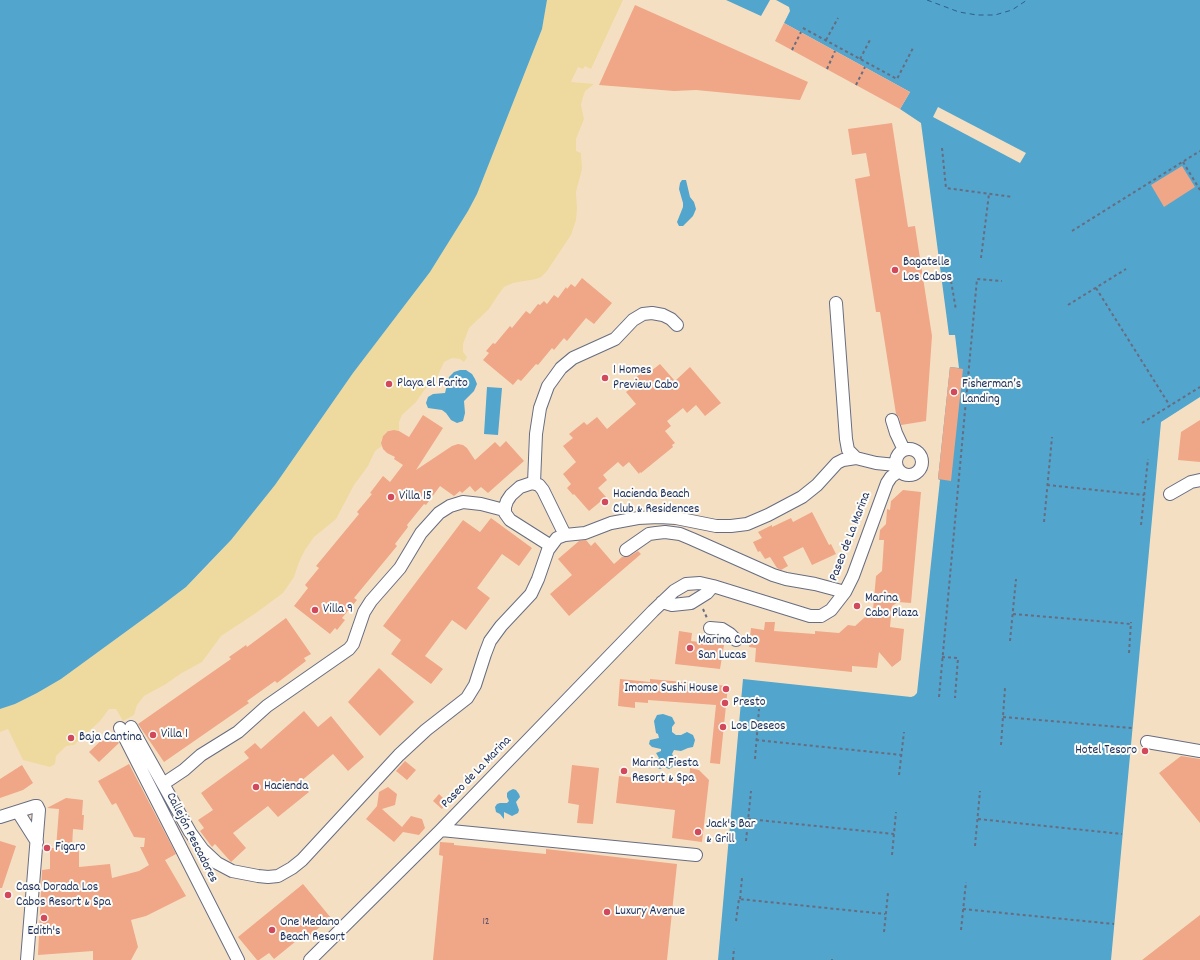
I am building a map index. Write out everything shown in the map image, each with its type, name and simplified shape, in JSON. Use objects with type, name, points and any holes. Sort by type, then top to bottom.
[{"type":"street","points":[[836,303],[846,439],[848,450],[856,458]]},
{"type":"street","points":[[534,483],[538,416],[544,394],[556,374],[573,358],[615,339],[633,320],[643,314],[652,313],[663,315],[677,324]]},
{"type":"street","points":[[504,510],[481,504],[463,502],[450,506],[439,513],[421,533],[400,568],[371,601],[364,612],[353,644],[349,649],[267,706],[238,732],[201,755],[184,770],[163,784],[196,842],[217,864],[232,871],[258,876],[278,876],[287,872],[302,860],[399,755],[426,730],[470,694],[475,685],[490,641],[501,626],[531,594],[538,580],[548,550],[557,538],[565,535],[585,533],[620,521],[659,517],[676,518],[716,526],[747,524],[802,497],[840,461],[847,459],[856,458],[898,468],[904,474],[911,475],[918,472],[922,464],[921,457],[918,452],[911,449],[904,450],[892,420]]},
{"type":"street","name":"Paseo de La Marina","points":[[310,960],[442,830],[674,591],[686,584],[700,583],[806,616],[814,617],[831,610],[845,592],[853,576],[885,486],[898,468],[896,462],[897,456],[904,450]]},
{"type":"street","points":[[1170,494],[1191,482],[1200,480]]},
{"type":"street","points":[[551,546],[510,520],[506,515],[504,510],[515,490],[527,484],[534,483],[539,485],[543,490],[565,535]]},
{"type":"street","points":[[626,550],[649,534],[665,532],[680,534],[773,575],[845,592]]},
{"type":"street","points":[[662,602],[672,605],[690,603],[707,594],[713,586]]},
{"type":"street","points":[[710,628],[722,629],[736,640]]},
{"type":"street","name":"Callejón Pescadores","points":[[163,784],[125,728],[238,960]]},
{"type":"street","points":[[1147,742],[1200,751]]},
{"type":"street","points":[[0,817],[37,806],[39,810],[26,960]]},
{"type":"street","points":[[18,812],[37,842]]},
{"type":"street","points":[[442,830],[696,855]]},
{"type":"path","points":[[826,40],[838,18]]},
{"type":"path","points":[[803,28],[897,79],[914,48]]},
{"type":"path","points":[[792,50],[801,32]]},
{"type":"path","points":[[860,59],[871,38]]},
{"type":"path","points":[[826,69],[835,51]]},
{"type":"path","points":[[856,85],[865,67]]},
{"type":"path","points":[[942,148],[946,188],[1012,197]]},
{"type":"path","points":[[1072,231],[1200,151]]},
{"type":"path","points":[[1182,162],[1200,190]]},
{"type":"path","points":[[981,258],[989,194]]},
{"type":"path","points":[[1068,305],[1126,269]]},
{"type":"path","points":[[950,275],[956,310]]},
{"type":"path","points":[[939,697],[977,279],[1002,281]]},
{"type":"path","points":[[1096,288],[1170,406]]},
{"type":"path","points":[[1142,423],[1200,387]]},
{"type":"path","points":[[1044,522],[1052,437]]},
{"type":"path","points":[[1141,525],[1148,459]]},
{"type":"path","points":[[1047,486],[1144,495]]},
{"type":"path","points":[[1010,641],[1016,579]]},
{"type":"path","points":[[699,598],[710,628]]},
{"type":"path","points":[[1013,614],[1131,623],[1129,653]]},
{"type":"path","points":[[942,657],[958,658],[955,698]]},
{"type":"path","points":[[1001,745],[1005,688]]},
{"type":"path","points":[[755,759],[759,709]]},
{"type":"path","points":[[1003,718],[1132,728]]},
{"type":"path","points":[[900,775],[904,732]]},
{"type":"path","points":[[756,740],[902,755]]},
{"type":"path","points":[[746,841],[751,791]]},
{"type":"path","points":[[975,846],[980,791]]},
{"type":"path","points":[[892,855],[896,812]]},
{"type":"path","points":[[748,819],[894,834]]},
{"type":"path","points":[[978,819],[1122,834]]},
{"type":"path","points":[[736,921],[742,878]]},
{"type":"path","points":[[961,930],[966,882]]},
{"type":"path","points":[[884,932],[888,893]]},
{"type":"path","points":[[740,899],[886,914]]},
{"type":"path","points":[[963,909],[1114,924]]},
{"type":"path","points":[[733,960],[734,948]]},
{"type":"sand","name":"Playa el Farito","points":[[547,0],[623,0],[591,69],[585,66],[583,69],[578,67],[571,82],[594,84],[585,91],[583,97],[581,105],[584,119],[576,139],[576,151],[581,153],[582,169],[576,192],[576,220],[571,235],[547,271],[541,277],[536,279],[513,283],[504,287],[489,309],[469,328],[463,344],[463,352],[467,357],[464,362],[460,359],[452,358],[444,362],[435,382],[425,389],[416,402],[402,415],[399,422],[399,431],[389,430],[383,436],[381,441],[382,446],[375,451],[368,466],[354,485],[336,519],[314,537],[299,562],[294,577],[283,593],[221,636],[202,662],[144,696],[137,705],[134,715],[123,721],[116,709],[109,709],[100,721],[74,745],[66,746],[56,756],[55,764],[50,767],[23,760],[8,729],[0,732],[0,709],[15,704],[61,679],[186,587],[208,565],[231,540],[275,485],[353,373],[430,272],[477,194],[542,29]]},
{"type":"water","points":[[0,0],[547,0],[542,29],[477,194],[468,211],[430,272],[353,373],[275,485],[231,540],[186,587],[61,679],[15,704],[0,709]]},
{"type":"water","points":[[726,0],[770,0],[761,16]]},
{"type":"water","points":[[776,0],[1200,0],[1200,397],[1161,422],[1111,960],[718,960],[743,679],[911,697],[917,693],[940,480],[938,479],[950,367],[959,368],[955,335],[949,335],[921,123],[900,109],[910,92],[784,23],[790,11],[789,7]]},
{"type":"water","points":[[682,180],[686,180],[690,197],[694,202],[696,209],[693,216],[683,226],[679,226],[677,222],[683,207],[679,189]]},
{"type":"water","points":[[466,370],[472,374],[477,384],[474,391],[464,401],[465,413],[463,421],[457,423],[451,420],[442,410],[428,408],[426,403],[428,397],[433,394],[445,393],[449,377],[454,372]]},
{"type":"water","points":[[487,387],[502,388],[498,435],[484,434]]},
{"type":"water","points":[[663,714],[672,717],[675,723],[672,727],[672,732],[676,735],[681,735],[687,732],[693,735],[695,740],[693,747],[681,751],[674,750],[672,754],[675,759],[674,766],[669,769],[664,767],[660,769],[656,767],[654,762],[659,758],[656,753],[661,751],[661,749],[652,747],[649,744],[650,740],[659,738],[658,734],[656,733],[654,721],[657,715]]},
{"type":"water","points":[[513,789],[516,790],[520,797],[516,802],[519,810],[518,813],[512,816],[504,812],[504,819],[496,812],[495,807],[497,804],[507,803],[509,801],[507,793]]},
{"type":"pier","points":[[938,107],[1026,153],[1020,163],[933,117]]},
{"type":"building","points":[[635,5],[808,82],[800,100],[696,90],[674,91],[599,85]]},
{"type":"building","points":[[784,23],[910,92],[900,109],[775,41]]},
{"type":"building","name":"Bagatelle Los Cabos","points":[[892,123],[908,227],[915,226],[932,336],[926,421],[901,425],[899,417],[896,414],[880,312],[876,312],[855,179],[870,176],[866,153],[852,155],[848,129]]},
{"type":"building","points":[[1182,166],[1195,187],[1164,207],[1151,185]]},
{"type":"building","points":[[582,278],[612,303],[594,324],[586,318],[567,341],[564,338],[554,350],[552,348],[538,365],[536,364],[521,381],[518,379],[513,385],[483,360],[489,353],[486,351],[493,343],[495,344],[510,326],[512,328],[526,311],[530,314],[538,304],[540,305],[544,301],[547,304],[554,295],[558,298],[566,287],[567,289],[571,284],[575,287]]},
{"type":"building","points":[[660,364],[675,381],[690,367],[721,403],[705,416],[696,405],[687,413],[683,408],[667,421],[671,426],[665,431],[675,443],[672,445],[673,447],[639,474],[629,462],[623,467],[618,462],[603,475],[607,480],[598,488],[606,497],[589,511],[567,488],[571,484],[563,474],[576,462],[563,446],[573,438],[569,434],[584,422],[587,425],[597,417],[607,429],[636,404],[626,392],[637,384],[633,380],[648,367],[651,371]]},
{"type":"building","points":[[950,367],[963,369],[951,481],[938,479]]},
{"type":"building","points":[[423,415],[443,428],[416,470],[452,446],[458,444],[467,448],[475,460],[495,442],[500,447],[506,441],[524,461],[488,493],[481,487],[475,492],[470,486],[462,493],[460,491],[454,496],[440,486],[426,505],[424,504],[407,525],[408,527],[395,544],[397,546],[354,598],[357,600],[342,618],[345,620],[337,630],[335,628],[330,634],[294,606],[308,588],[305,585],[319,568],[316,566],[359,514],[357,512],[372,494],[370,493],[383,476],[390,482],[403,465],[394,459],[395,457],[383,449],[381,443],[383,436],[388,431],[394,430],[399,431],[409,437]]},
{"type":"building","points":[[1200,420],[1200,462],[1178,460],[1181,432]]},
{"type":"building","points":[[903,490],[921,492],[911,603],[898,602],[892,606],[890,627],[904,629],[901,660],[892,667],[879,652],[877,668],[852,666],[852,672],[755,662],[756,648],[749,647],[751,628],[764,630],[765,622],[775,622],[774,631],[815,634],[815,631],[839,633],[848,625],[855,626],[873,610],[876,576],[882,571],[884,540],[879,540],[880,530],[886,524],[887,509],[890,510],[891,501]]},
{"type":"building","points":[[812,512],[829,545],[831,544],[836,554],[812,565],[803,547],[783,557],[788,566],[781,570],[777,568],[770,557],[765,559],[760,551],[758,552],[753,542],[762,538],[758,532],[791,518],[793,522]]},
{"type":"building","points":[[491,518],[532,548],[519,566],[502,554],[477,588],[490,598],[466,630],[452,620],[425,656],[443,669],[431,684],[391,654],[401,640],[383,626],[463,520],[480,532]]},
{"type":"building","points":[[586,540],[591,546],[595,542],[614,564],[622,557],[630,556],[638,551],[641,554],[569,616],[550,594],[572,575],[558,559],[579,541]]},
{"type":"building","points":[[286,618],[311,654],[304,658],[306,661],[277,683],[275,681],[247,701],[249,703],[164,762],[138,724],[231,659],[229,657],[246,645],[247,647]]},
{"type":"building","name":"Marina Cabo San Lucas","points":[[679,631],[692,633],[691,641],[724,645],[720,669],[675,664]]},
{"type":"building","points":[[379,668],[414,702],[380,736],[348,702]]},
{"type":"building","points":[[620,679],[650,682],[650,679],[728,686],[720,764],[710,763],[716,705],[648,700],[648,703],[635,702],[635,708],[618,706]]},
{"type":"building","name":"Hacienda","points":[[304,711],[318,727],[331,716],[364,757],[348,771],[333,754],[300,782],[309,792],[278,817],[268,806],[233,833],[246,848],[231,862],[215,844],[212,847],[200,831],[204,828],[198,820],[213,810],[201,793],[249,758],[244,752],[255,743],[261,749]]},
{"type":"building","points":[[110,732],[119,743],[99,762],[89,752]]},
{"type":"building","points":[[1181,756],[1200,759],[1200,823],[1159,773]]},
{"type":"building","points":[[405,761],[416,770],[407,780],[396,771]]},
{"type":"building","points":[[129,764],[176,854],[165,860],[186,896],[146,916],[131,920],[138,947],[131,960],[93,960],[93,951],[38,955],[42,870],[50,869],[50,848],[56,848],[59,809],[47,808],[66,798],[83,800],[83,830],[73,829],[72,848],[79,848],[79,867],[110,864],[112,878],[139,871],[149,865],[140,847],[144,847],[145,838],[134,837],[116,803],[112,805],[98,781]]},
{"type":"building","points":[[22,765],[33,783],[23,790],[0,798],[0,779]]},
{"type":"building","points":[[572,765],[599,768],[593,824],[577,823],[579,805],[568,803]]},
{"type":"building","points":[[690,768],[699,770],[709,780],[702,842],[672,838],[675,810],[616,803],[619,776],[689,784]]},
{"type":"building","points":[[388,787],[397,794],[395,805],[382,809],[402,827],[411,816],[422,819],[425,828],[419,835],[403,832],[394,842],[366,819],[377,806],[379,792]]},
{"type":"building","points":[[439,794],[447,802],[442,809],[433,801]]},
{"type":"building","points":[[0,841],[16,846],[2,888],[0,888]]},
{"type":"building","points":[[440,842],[454,843],[454,845],[546,854],[546,849],[677,864],[667,960],[433,960],[443,856],[439,855]]},
{"type":"building","points":[[303,884],[331,918],[309,936],[306,933],[274,959],[269,953],[257,960],[238,937]]},
{"type":"building","points":[[1200,915],[1200,960],[1142,960]]},
{"type":"ferry route","points":[[927,0],[959,12],[977,15],[995,15],[1012,10],[1027,0]]},
{"type":"place","name":"Bagatelle Los Cabos","points":[[895,270]]},
{"type":"place","name":"1 Homes Preview Cabo","points":[[605,378]]},
{"type":"place","name":"Playa el Farito","points":[[389,384]]},
{"type":"place","name":"Fisherman’s Landing","points":[[954,392]]},
{"type":"place","name":"Villa 15","points":[[391,497]]},
{"type":"place","name":"Hacienda Beach Club & Residences","points":[[605,502]]},
{"type":"place","name":"Marina Cabo Plaza","points":[[857,606]]},
{"type":"place","name":"Villa 9","points":[[315,610]]},
{"type":"place","name":"Marina Cabo San Lucas","points":[[690,648]]},
{"type":"place","name":"Imomo Sushi House","points":[[726,689]]},
{"type":"place","name":"Presto","points":[[725,703]]},
{"type":"place","name":"Los Deseos","points":[[723,727]]},
{"type":"place","name":"Villa 1","points":[[153,735]]},
{"type":"place","name":"Baja Cantina","points":[[71,738]]},
{"type":"place","name":"Hotel Tesoro","points":[[1145,751]]},
{"type":"place","name":"Marina Fiesta Resort & Spa","points":[[624,771]]},
{"type":"place","name":"Hacienda","points":[[256,787]]},
{"type":"place","name":"Jack's Bar & Grill","points":[[698,832]]},
{"type":"place","name":"Figaro","points":[[47,848]]},
{"type":"place","name":"Casa Dorada Los Cabos Resort & Spa","points":[[8,895]]},
{"type":"place","name":"Luxury Avenue","points":[[607,912]]},
{"type":"place","name":"Edith's","points":[[44,918]]},
{"type":"place","name":"One Medano Beach Resort","points":[[272,930]]}]
